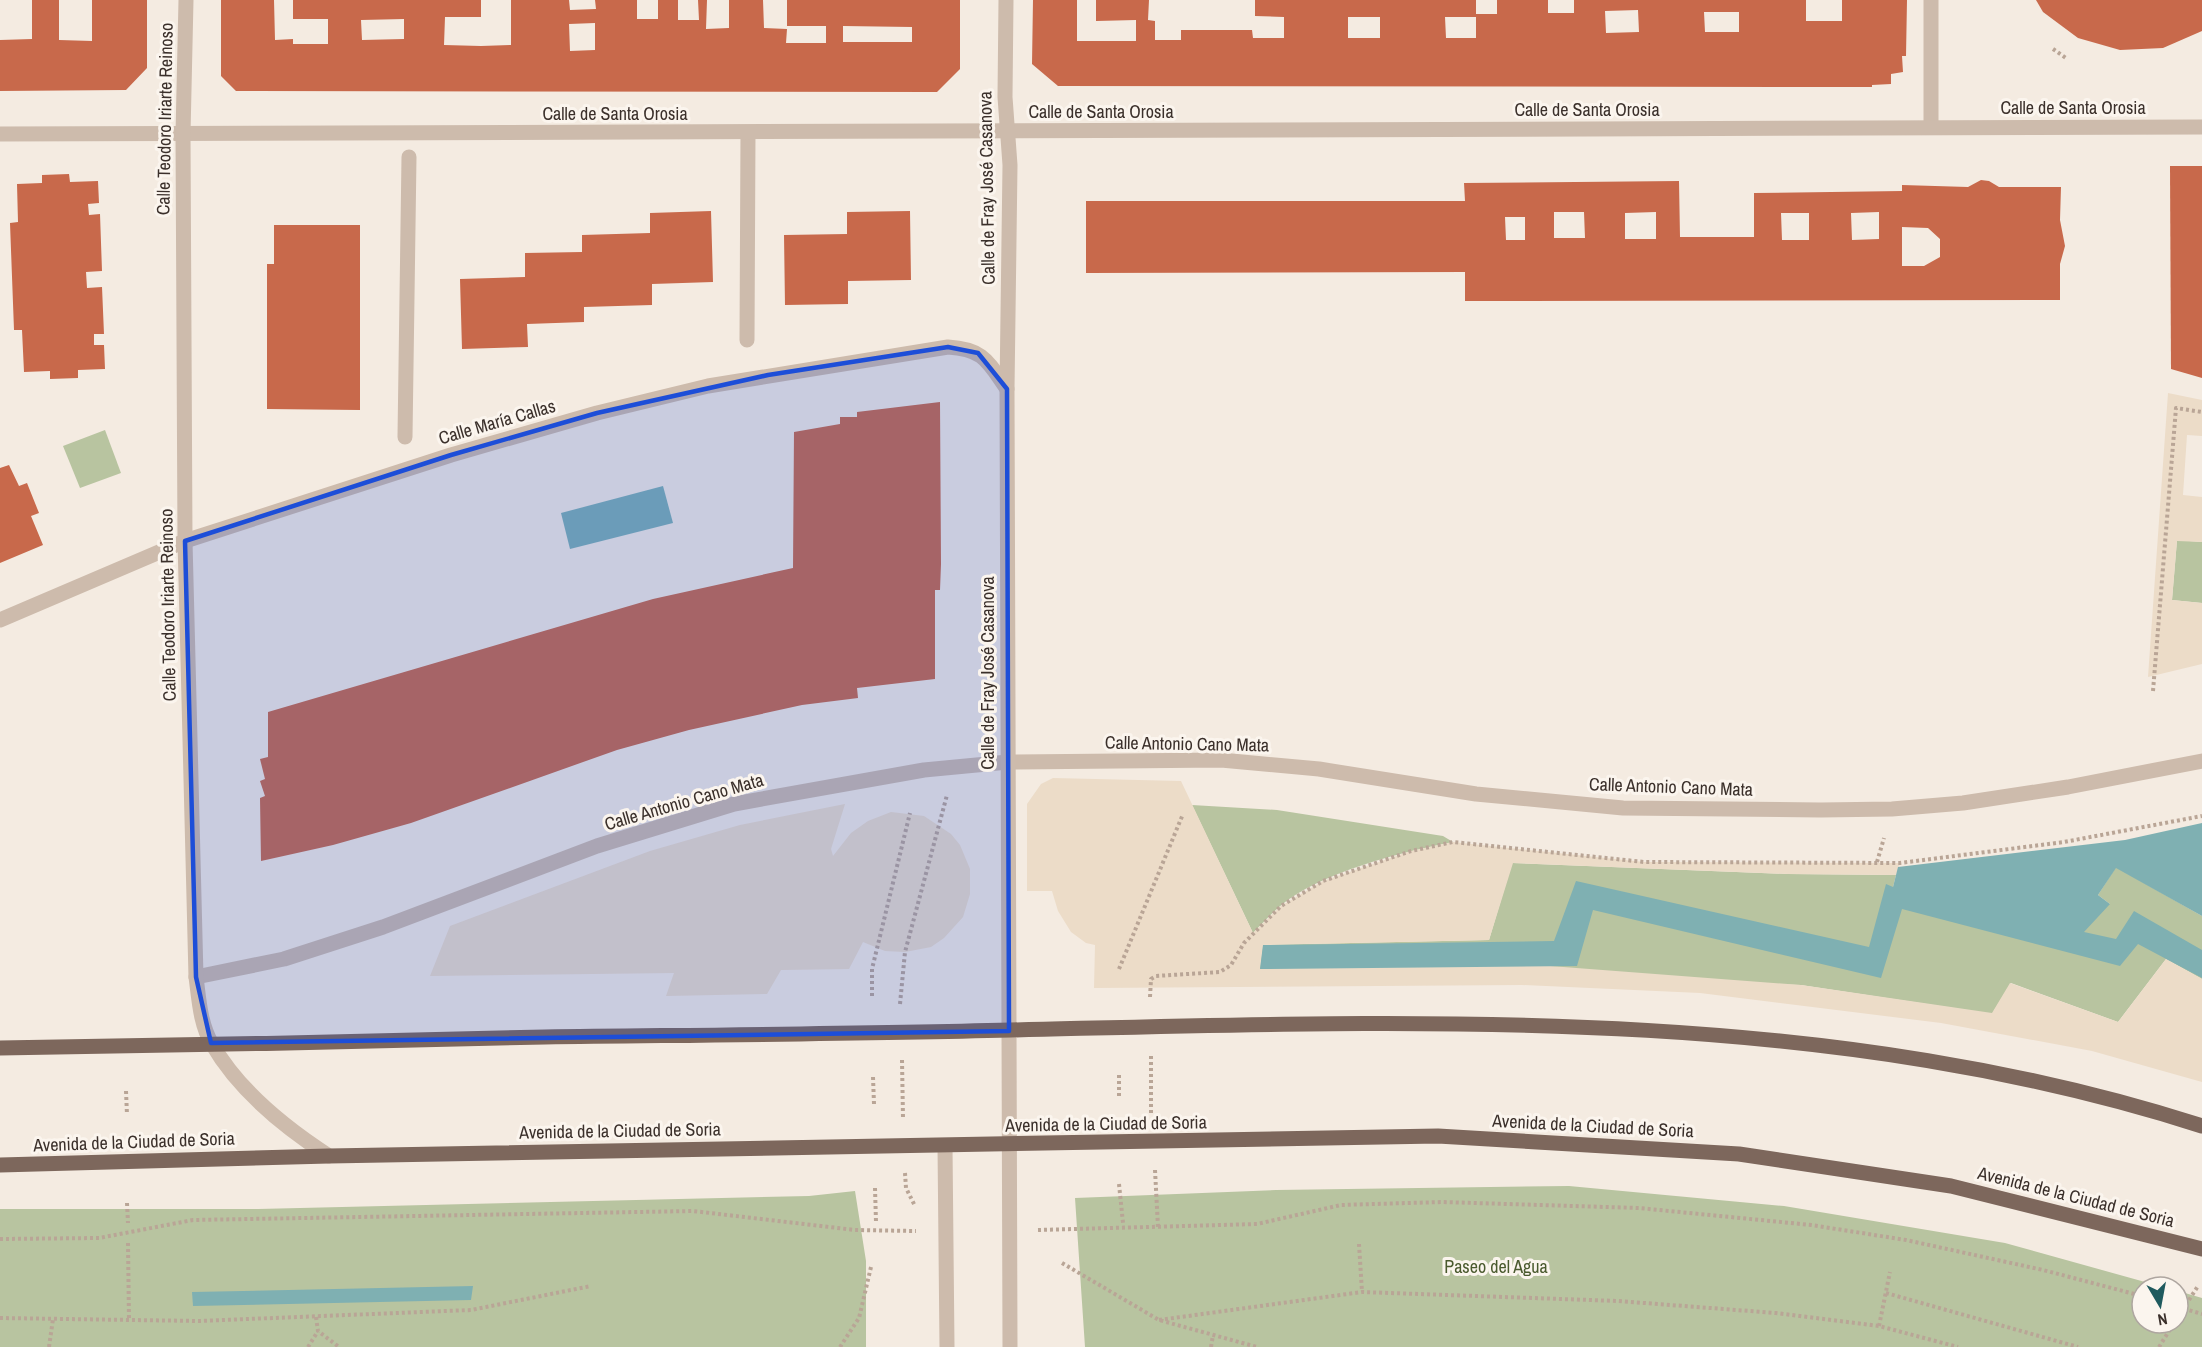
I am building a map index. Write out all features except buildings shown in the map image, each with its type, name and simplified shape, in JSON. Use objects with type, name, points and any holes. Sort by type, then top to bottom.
[{"type":"main road","points":[[0,1048],[1150,1026],[1548,1024],[1784,1042],[1971,1066],[2132,1104],[2202,1126]]},
{"type":"main road","name":"Avenida de la Ciudad de Soria","points":[[0,1165],[329,1156],[1438,1136],[1739,1154],[1951,1186],[2202,1249]]},
{"type":"street","name":"Calle Teodoro Iriarte Reinoso","points":[[186,0],[183,134],[185,541],[196,976],[201,1013],[211,1043],[256,1100],[293,1132],[329,1156]]},
{"type":"street","name":"Calle de Fray José Casanova","points":[[1006,0],[1005,97],[1010,132],[1007,389],[1010,1347]]},
{"type":"street","points":[[1931,0],[1931,127]]},
{"type":"street","name":"Calle de Santa Orosia","points":[[0,134],[2202,128]]},
{"type":"street","points":[[747,340],[748,133]]},
{"type":"street","points":[[405,437],[410,157]]},
{"type":"street","name":"Calle María Callas","points":[[0,620],[185,541],[450,455],[597,413],[708,386],[927,349],[965,348],[987,360],[1007,389]]},
{"type":"street","name":"Calle Antonio Cano Mata","points":[[196,976],[285,959],[383,927],[597,846],[734,804],[879,777],[1008,762],[1221,760],[1320,769],[1476,794],[1623,808],[1821,810],[1892,809],[1963,803],[2068,788],[2202,761]]},
{"type":"street","points":[[945,1146],[947,1347]]},
{"type":"path","points":[[2053,49],[2066,58]]},
{"type":"path","points":[[2153,691],[2176,408],[2202,412]]},
{"type":"path","points":[[900,995],[905,952],[938,823],[949,790]]},
{"type":"path","points":[[872,996],[872,969],[910,813]]},
{"type":"path","points":[[1119,969],[1182,814]]},
{"type":"path","points":[[1158,1227],[1152,1142],[1151,979],[1164,974],[1220,972],[1231,965],[1248,938],[1281,906],[1323,881],[1411,850],[1453,842],[1644,862],[1900,863],[2052,843],[2202,816]]},
{"type":"path","points":[[1876,862],[1887,828]]},
{"type":"path","points":[[1119,1075],[1119,1099]]},
{"type":"path","points":[[873,1077],[874,1104]]},
{"type":"path","points":[[126,1091],[126,1115]]},
{"type":"path","points":[[1119,1184],[1123,1223]]},
{"type":"path","points":[[875,1188],[876,1222]]},
{"type":"path","points":[[1046,1230],[1257,1224],[1341,1205],[1442,1202],[1639,1208],[1811,1225],[1906,1240],[2043,1270],[2130,1293]]},
{"type":"path","points":[[127,1203],[128,1223]]},
{"type":"path","points":[[0,1239],[99,1238],[193,1220],[693,1211],[855,1230],[911,1231]]},
{"type":"path","points":[[128,1243],[129,1320]]},
{"type":"path","points":[[1359,1244],[1362,1292]]},
{"type":"path","points":[[1062,1263],[1159,1320],[1257,1347]]},
{"type":"path","points":[[840,1347],[859,1318],[872,1267]]},
{"type":"path","points":[[1879,1326],[1890,1272]]},
{"type":"path","points":[[0,1318],[199,1322],[471,1310],[591,1286]]},
{"type":"path","points":[[2190,1298],[2198,1286]]},
{"type":"path","points":[[1159,1320],[1362,1292],[1618,1301],[1776,1313],[1879,1326],[1958,1347]]},
{"type":"path","points":[[1886,1293],[2078,1347]]},
{"type":"path","points":[[308,1347],[318,1331],[316,1317]]},
{"type":"path","points":[[49,1347],[53,1318]]},
{"type":"path","points":[[318,1331],[339,1347]]},
{"type":"path","points":[[1211,1347],[1213,1335]]},
{"type":"highlighted area","points":[[948,347],[978,353],[1007,389],[1009,1031],[211,1043],[196,977],[185,541],[451,455],[597,413],[768,375]]},
{"type":"green space","points":[[105,430],[121,473],[80,488],[63,446]]},
{"type":"green space","points":[[2177,540],[2202,542],[2202,603],[2172,600]]},
{"type":"green space","points":[[1192,805],[1277,810],[1443,836],[1453,842],[1410,851],[1362,865],[1316,883],[1279,907],[1253,933]]},
{"type":"green space","points":[[1512,863],[1788,874],[1896,875],[1893,887],[2110,904],[2098,895],[2116,867],[2202,916],[2202,979],[2166,959],[2118,1022],[2011,983],[1992,1014],[1801,985],[1260,969],[1263,945],[1489,940]]},
{"type":"green space","name":"Paseo del Agua","points":[[1569,1186],[1784,1206],[2005,1243],[2130,1278],[2130,1335],[2190,1335],[2190,1294],[2202,1298],[2202,1347],[1085,1347],[1075,1198],[1276,1190]]},
{"type":"green space","points":[[855,1191],[866,1261],[866,1347],[0,1347],[0,1209],[258,1209],[809,1196]]},
{"type":"shaded area","points":[[2168,393],[2202,400],[2202,436],[2187,435],[2183,495],[2202,497],[2202,542],[2177,541],[2172,600],[2202,603],[2202,664],[2148,677]]},
{"type":"shaded area","points":[[1053,778],[1181,781],[1253,933],[1281,906],[1323,881],[1411,851],[1453,842],[1644,862],[1900,863],[1896,875],[1788,874],[1513,863],[1489,940],[1263,945],[1260,968],[1537,965],[1801,985],[1992,1013],[2010,983],[2118,1022],[2166,959],[2202,979],[2202,1082],[2092,1051],[1941,1023],[1700,993],[1522,985],[1094,988],[1095,945],[1086,943],[1071,932],[1058,911],[1052,891],[1027,891],[1027,804],[1041,784]]},
{"type":"shaded area","points":[[845,804],[831,849],[833,856],[851,833],[868,821],[891,812],[924,816],[951,834],[960,845],[970,869],[970,894],[963,917],[944,938],[931,947],[905,952],[885,951],[863,942],[849,969],[781,970],[767,994],[666,996],[674,973],[430,976],[450,926],[650,851],[740,825]]},
{"type":"water","points":[[663,486],[673,523],[570,549],[561,513]]},
{"type":"water","points":[[2202,823],[2202,916],[2116,868],[2098,895],[2110,904],[2084,932],[2116,939],[2134,911],[2202,950],[2202,978],[2138,944],[2120,966],[1902,909],[1881,978],[1593,910],[1577,966],[1260,969],[1263,945],[1554,941],[1576,881],[1869,947],[1886,884],[1893,887],[1898,867],[2125,840]]},
{"type":"water","points":[[473,1286],[471,1300],[193,1306],[192,1292]]}]
